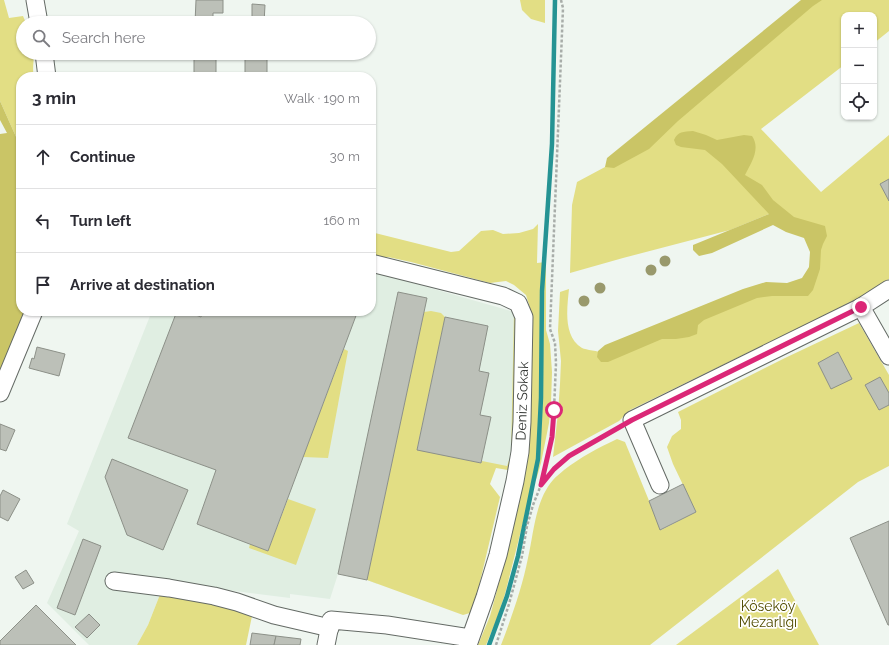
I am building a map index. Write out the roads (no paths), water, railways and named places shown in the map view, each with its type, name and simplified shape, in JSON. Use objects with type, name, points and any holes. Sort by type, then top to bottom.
[{"type":"street","points":[[35,0],[38,16]]},
{"type":"street","points":[[45,60],[46,72]]},
{"type":"street","name":"Deniz Sokak","points":[[376,264],[503,296],[518,304],[524,317],[520,452],[498,555],[469,642]]},
{"type":"street","points":[[660,485],[632,420],[861,307],[889,289]]},
{"type":"street","points":[[861,307],[889,356]]},
{"type":"street","points":[[0,393],[32,316]]},
{"type":"street","points":[[114,581],[169,588],[214,596],[237,602],[274,615],[330,628]]},
{"type":"street","points":[[326,645],[331,620],[386,625],[469,642]]},
{"type":"waterway","points":[[489,645],[507,596],[518,556],[538,459],[541,398],[542,291],[552,144],[555,0]]},
{"type":"park label","name":"Köseköy Mezarlığı","points":[[768,614]]}]
